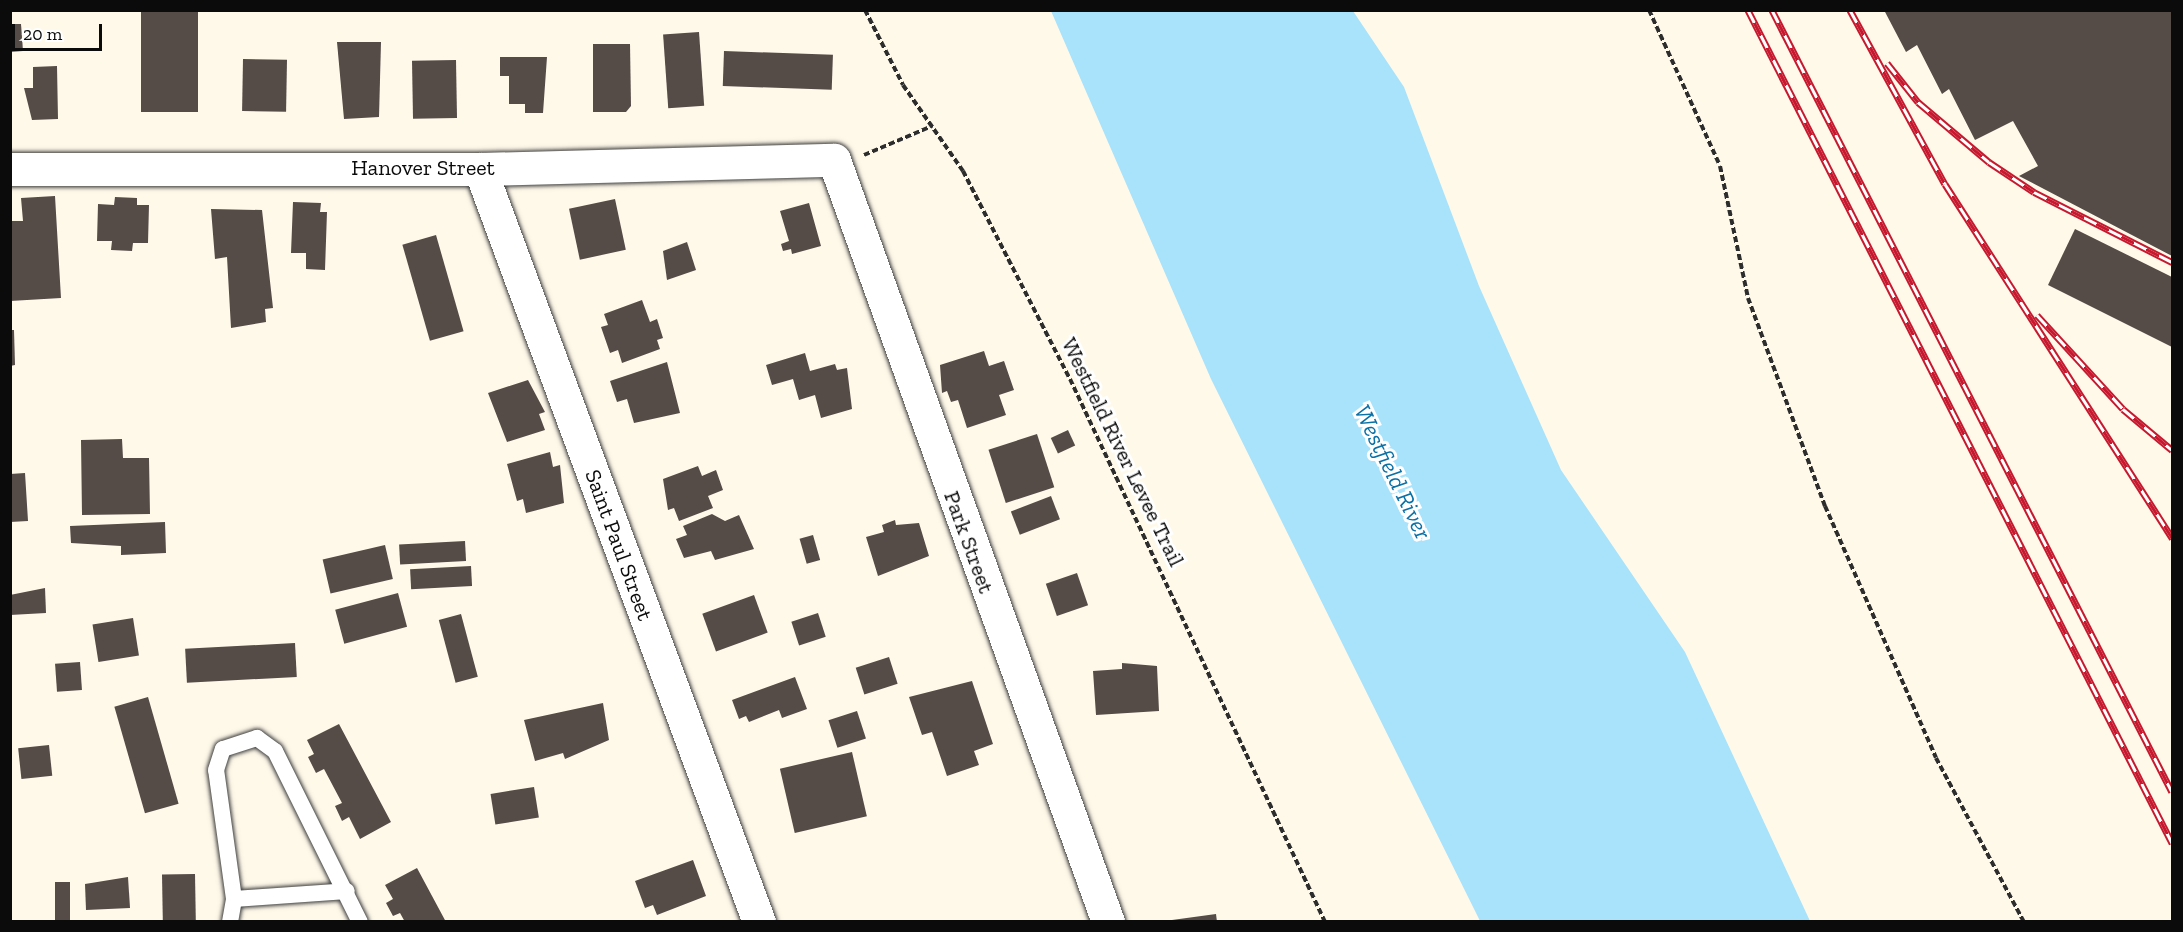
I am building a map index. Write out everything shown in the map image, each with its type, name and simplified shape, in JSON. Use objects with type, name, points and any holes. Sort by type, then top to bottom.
[{"type":"street","name":"Hanover Street","points":[[10,169],[480,169],[834,160]]},
{"type":"street","name":"Park Street","points":[[834,160],[1108,921]]},
{"type":"street","name":"Saint Paul Street","points":[[480,169],[759,921]]},
{"type":"lane","points":[[230,921],[234,899],[216,770],[223,749],[257,738],[275,750],[360,921]]},
{"type":"lane","points":[[234,899],[347,891]]},
{"type":"path","name":"Westfield River Levee Trail","points":[[865,10],[903,85],[963,171],[1070,379],[1325,921]]},
{"type":"path","points":[[1648,10],[1720,166],[1749,298],[1825,506],[1936,758],[2024,921]]},
{"type":"path","points":[[834,160],[877,152],[932,126]]},
{"type":"water","name":"Westfield River","points":[[1051,11],[1353,11],[1404,87],[1479,286],[1561,470],[1685,652],[1810,921],[1480,921],[1211,379]]},
{"type":"building","points":[[141,10],[198,10],[198,112],[141,112]]},
{"type":"building","points":[[1884,10],[2172,10],[2172,256],[2019,176],[2038,166],[2013,121],[1975,140],[1949,89],[1942,94],[1917,45],[1906,52]]},
{"type":"building","points":[[10,24],[21,24],[23,51],[10,52]]},
{"type":"building","points":[[699,32],[704,106],[668,108],[663,35]]},
{"type":"building","points":[[337,42],[381,42],[379,117],[344,119]]},
{"type":"building","points":[[593,44],[630,44],[631,106],[626,112],[593,112]]},
{"type":"building","points":[[724,51],[833,55],[832,90],[723,86]]},
{"type":"building","points":[[500,57],[547,57],[543,113],[525,113],[525,104],[509,104],[509,76],[500,76]]},
{"type":"building","points":[[243,59],[287,60],[286,112],[242,111]]},
{"type":"building","points":[[456,60],[457,118],[413,119],[412,61]]},
{"type":"building","points":[[57,66],[58,119],[32,120],[24,88],[33,88],[33,67]]},
{"type":"building","points":[[55,196],[61,298],[10,301],[10,221],[23,221],[21,198]]},
{"type":"building","points":[[115,197],[137,198],[137,205],[149,205],[148,243],[133,243],[132,251],[111,250],[112,241],[97,241],[98,204],[114,205]]},
{"type":"building","points":[[615,199],[626,250],[580,260],[569,209]]},
{"type":"building","points":[[293,202],[321,203],[320,212],[327,212],[325,270],[306,269],[306,253],[291,253]]},
{"type":"building","points":[[809,203],[821,246],[792,254],[791,249],[783,251],[781,244],[789,241],[780,211]]},
{"type":"building","points":[[211,209],[262,210],[273,308],[265,309],[266,322],[231,328],[227,257],[215,259]]},
{"type":"building","points":[[2075,229],[2172,277],[2172,347],[2048,285]]},
{"type":"building","points":[[436,235],[464,331],[430,341],[402,245]]},
{"type":"building","points":[[687,242],[696,270],[667,280],[663,251]]},
{"type":"building","points":[[642,300],[650,322],[657,319],[663,338],[657,340],[660,349],[622,363],[618,350],[610,353],[601,327],[608,325],[604,314]]},
{"type":"building","points":[[10,330],[14,330],[15,365],[10,366]]},
{"type":"building","points":[[984,351],[989,366],[1004,361],[1014,390],[999,395],[1006,415],[967,428],[958,400],[951,402],[947,391],[942,393],[940,365]]},
{"type":"building","points":[[805,353],[810,371],[835,364],[837,370],[847,368],[852,409],[821,418],[815,395],[799,400],[793,379],[772,385],[766,365]]},
{"type":"building","points":[[667,362],[680,413],[634,423],[627,399],[617,402],[610,381]]},
{"type":"building","points":[[528,380],[545,412],[539,414],[545,430],[507,442],[488,393]]},
{"type":"building","points":[[1068,430],[1075,445],[1058,453],[1051,438]]},
{"type":"building","points":[[1037,434],[1054,487],[1006,503],[988,450]]},
{"type":"building","points":[[122,439],[123,458],[149,458],[150,514],[82,515],[81,440]]},
{"type":"building","points":[[550,452],[553,467],[560,465],[564,503],[526,513],[523,499],[517,501],[507,464]]},
{"type":"building","points":[[698,466],[702,476],[716,470],[723,490],[708,496],[713,508],[679,521],[674,508],[668,510],[663,479]]},
{"type":"building","points":[[25,473],[28,521],[10,522],[10,474]]},
{"type":"building","points":[[1051,496],[1060,519],[1020,535],[1011,511]]},
{"type":"building","points":[[712,514],[725,521],[739,515],[754,549],[715,560],[711,551],[684,558],[676,539],[687,535],[683,526]]},
{"type":"building","points":[[895,520],[896,525],[919,523],[929,556],[878,576],[866,537],[884,532],[882,525]]},
{"type":"building","points":[[165,522],[166,553],[121,555],[121,546],[71,543],[70,526]]},
{"type":"building","points":[[813,535],[820,560],[807,564],[800,539]]},
{"type":"building","points":[[465,541],[466,561],[400,564],[399,544]]},
{"type":"building","points":[[385,545],[393,579],[331,593],[323,559]]},
{"type":"building","points":[[471,566],[472,586],[411,589],[410,569]]},
{"type":"building","points":[[1077,573],[1088,605],[1057,616],[1046,584]]},
{"type":"building","points":[[45,588],[46,613],[10,615],[10,595]]},
{"type":"building","points":[[398,593],[407,627],[344,644],[335,610]]},
{"type":"building","points":[[754,595],[768,633],[716,651],[702,614]]},
{"type":"building","points":[[818,613],[826,637],[799,645],[791,622]]},
{"type":"building","points":[[461,614],[478,677],[456,683],[439,620]]},
{"type":"building","points":[[133,618],[139,656],[98,662],[93,624]]},
{"type":"building","points":[[295,643],[297,677],[187,683],[185,649]]},
{"type":"building","points":[[889,657],[898,684],[864,694],[856,668]]},
{"type":"building","points":[[80,662],[82,690],[57,692],[55,664]]},
{"type":"building","points":[[1122,663],[1157,666],[1159,711],[1096,715],[1093,671],[1122,669]]},
{"type":"building","points":[[795,677],[807,709],[782,718],[779,710],[749,722],[746,716],[739,719],[732,700]]},
{"type":"building","points":[[972,681],[993,744],[974,751],[979,765],[947,776],[932,732],[922,735],[909,697]]},
{"type":"building","points":[[148,697],[179,804],[145,813],[114,707]]},
{"type":"building","points":[[603,703],[609,740],[565,759],[563,753],[535,761],[524,720]]},
{"type":"building","points":[[857,711],[866,739],[837,748],[828,720]]},
{"type":"building","points":[[339,724],[391,822],[360,839],[349,817],[342,821],[335,806],[342,803],[324,769],[316,773],[308,757],[314,754],[307,740]]},
{"type":"building","points":[[49,745],[52,776],[21,779],[18,748]]},
{"type":"building","points":[[852,752],[867,816],[795,833],[780,769]]},
{"type":"building","points":[[534,787],[539,818],[495,825],[491,794]]},
{"type":"building","points":[[693,860],[706,896],[657,915],[653,905],[645,908],[635,881]]},
{"type":"building","points":[[417,868],[446,922],[405,922],[400,913],[393,916],[386,903],[393,899],[385,885]]},
{"type":"building","points":[[195,874],[196,922],[163,922],[162,875]]},
{"type":"building","points":[[128,877],[130,908],[86,910],[85,884]]},
{"type":"building","points":[[55,882],[70,882],[70,920],[55,920]]},
{"type":"building","points":[[1216,914],[1217,922],[1172,922],[1172,920]]},
{"type":"railway","points":[[1748,10],[2172,843]]},
{"type":"railway","points":[[1772,10],[2172,792]]},
{"type":"railway","points":[[1850,10],[1945,184],[2172,538]]},
{"type":"railway","points":[[1887,63],[1918,102],[1989,162],[2034,192],[2172,262]]},
{"type":"railway","points":[[2037,315],[2123,409],[2172,450]]}]
